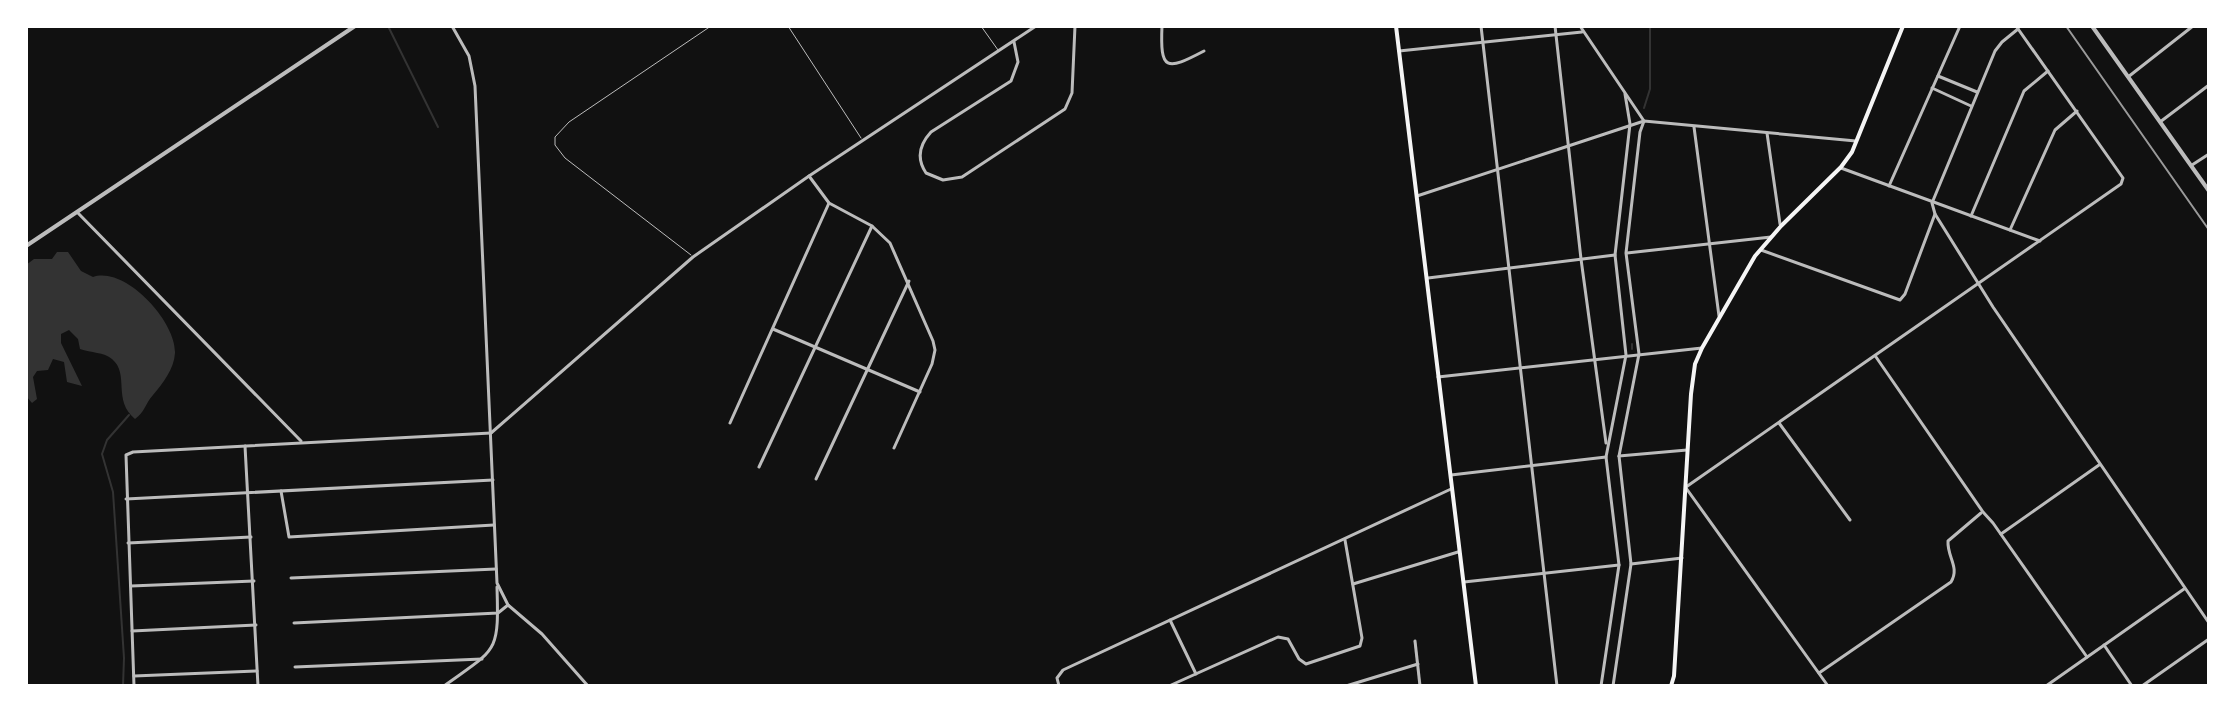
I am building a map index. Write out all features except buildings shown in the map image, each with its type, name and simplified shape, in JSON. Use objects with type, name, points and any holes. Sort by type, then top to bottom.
[{"type":"main road","points":[[1396,26],[1476,686]]},
{"type":"main road","points":[[1672,686],[1693,376],[1702,348],[1760,249],[1841,167],[1856,141],[1903,26]]},
{"type":"street","points":[[26,246],[355,26]]},
{"type":"street","points":[[444,686],[482,659],[494,645],[498,629],[475,86],[469,56],[452,26]]},
{"type":"street","points":[[134,686],[124,458],[133,452],[491,433],[693,257],[1036,26]]},
{"type":"street","points":[[1014,41],[1018,62],[1011,81],[924,139],[919,156],[922,166],[934,178],[953,179],[972,173],[1065,109],[1072,93],[1075,26]]},
{"type":"street","points":[[1162,26],[1161,52],[1163,60],[1169,64],[1180,64],[1204,51]]},
{"type":"street","points":[[1481,26],[1557,686]]},
{"type":"street","points":[[1555,26],[1619,565],[1601,686]]},
{"type":"street","points":[[1580,26],[1644,121]]},
{"type":"street","points":[[1889,186],[1960,26]]},
{"type":"street","points":[[2092,26],[2209,191]]},
{"type":"street","points":[[2128,77],[2193,26]]},
{"type":"street","points":[[1828,686],[1686,488],[1876,357],[1978,285],[2040,241],[2121,184],[2123,178],[2017,28],[1998,46],[1977,92],[1932,203],[1935,214],[1978,285],[2209,623]]},
{"type":"street","points":[[1399,51],[1584,32]]},
{"type":"street","points":[[1971,216],[2024,91],[2048,71]]},
{"type":"street","points":[[1938,76],[1977,92]]},
{"type":"street","points":[[2160,122],[2209,85]]},
{"type":"street","points":[[1606,449],[1626,355],[1615,255],[1630,124],[1623,87]]},
{"type":"street","points":[[1932,88],[1971,106]]},
{"type":"street","points":[[2010,230],[2055,130],[2077,111]]},
{"type":"street","points":[[1416,196],[1644,121],[1856,141]]},
{"type":"street","points":[[1613,686],[1631,564],[1619,456],[1639,354],[1626,253],[1640,132],[1644,121]]},
{"type":"street","points":[[1694,127],[1719,316]]},
{"type":"street","points":[[1767,133],[1781,226]]},
{"type":"street","points":[[2192,165],[2209,154]]},
{"type":"street","points":[[1841,167],[2040,241]]},
{"type":"street","points":[[809,176],[829,203],[872,226],[890,243],[909,281],[935,350],[932,364],[894,448]]},
{"type":"street","points":[[730,423],[829,203]]},
{"type":"street","points":[[77,212],[302,442]]},
{"type":"street","points":[[1760,249],[1900,300],[1935,214]]},
{"type":"street","points":[[759,467],[872,226]]},
{"type":"street","points":[[1626,253],[1771,237]]},
{"type":"street","points":[[1426,278],[1615,255]]},
{"type":"street","points":[[816,479],[909,281]]},
{"type":"street","points":[[773,329],[920,392]]},
{"type":"street","points":[[1438,377],[1702,348]]},
{"type":"street","points":[[1876,357],[2087,657]]},
{"type":"street","points":[[1779,423],[1850,520]]},
{"type":"street","points":[[245,446],[258,686]]},
{"type":"street","points":[[1619,456],[1688,450]]},
{"type":"street","points":[[1449,476],[1606,457]]},
{"type":"street","points":[[2001,534],[2099,465]]},
{"type":"street","points":[[126,499],[493,480]]},
{"type":"street","points":[[1059,686],[1057,678],[1063,670],[1451,489]]},
{"type":"street","points":[[281,491],[289,537],[494,525]]},
{"type":"street","points":[[1819,673],[1951,582],[1955,567],[1948,551],[1948,541],[1983,512]]},
{"type":"street","points":[[128,543],[251,537]]},
{"type":"street","points":[[1169,686],[1278,637],[1288,639],[1299,659],[1306,664],[1358,648],[1362,638],[1345,540]]},
{"type":"street","points":[[1353,584],[1458,552]]},
{"type":"street","points":[[1631,564],[1682,558]]},
{"type":"street","points":[[1462,583],[1619,565]]},
{"type":"street","points":[[291,578],[496,569]]},
{"type":"street","points":[[131,586],[254,581]]},
{"type":"street","points":[[497,583],[508,605],[547,639],[588,686]]},
{"type":"street","points":[[2046,686],[2184,589]]},
{"type":"street","points":[[294,623],[498,613],[508,605]]},
{"type":"street","points":[[1170,620],[1196,674]]},
{"type":"street","points":[[132,631],[256,625]]},
{"type":"street","points":[[2142,686],[2209,639]]},
{"type":"street","points":[[1415,641],[1420,686]]},
{"type":"street","points":[[2104,645],[2132,686]]},
{"type":"street","points":[[295,667],[482,659]]},
{"type":"street","points":[[1346,686],[1418,664]]},
{"type":"street","points":[[134,676],[257,671]]},
{"type":"lane","points":[[693,257],[565,158],[555,145],[555,137],[569,122],[711,26]]},
{"type":"lane","points":[[788,26],[863,140]]},
{"type":"lane","points":[[981,26],[998,51]]},
{"type":"shaded area","points":[[57,252],[68,252],[81,271],[93,277],[106,276],[133,288],[158,312],[167,326],[175,353],[173,365],[135,419],[124,404],[117,365],[105,355],[80,349],[78,339],[69,330],[61,334],[61,343],[82,386],[67,382],[64,362],[53,359],[48,370],[37,371],[33,377],[37,399],[32,403],[26,396],[26,265],[34,259],[52,259]]},
{"type":"waterway","points":[[388,26],[438,127]]},
{"type":"waterway","points":[[1644,108],[1650,89],[1650,26]]},
{"type":"waterway","points":[[1632,344],[1632,349]]},
{"type":"waterway","points":[[123,686],[124,658],[113,492],[102,454],[107,440],[129,415]]},
{"type":"railway","points":[[2066,26],[2209,230]]}]
